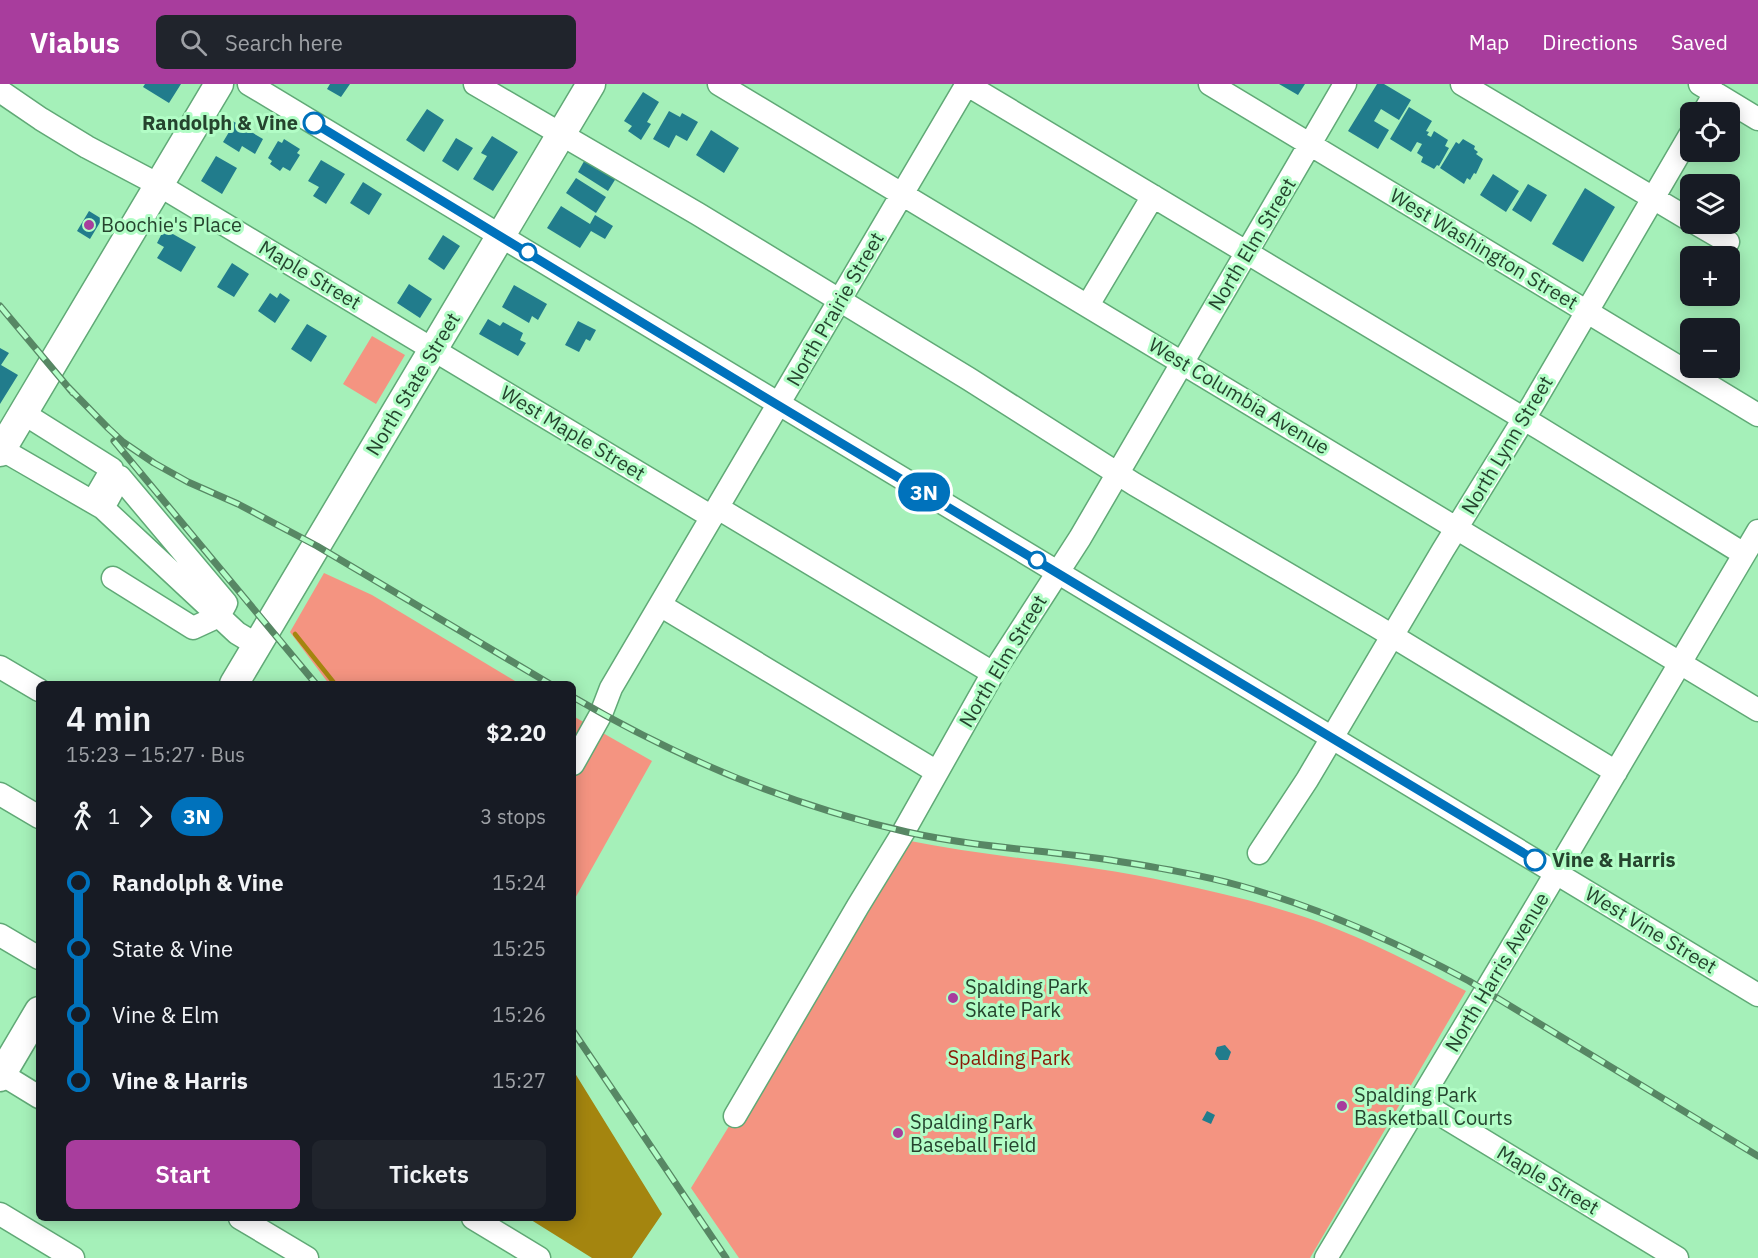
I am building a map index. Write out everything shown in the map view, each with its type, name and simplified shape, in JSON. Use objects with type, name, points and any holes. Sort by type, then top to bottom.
[{"type":"main road","points":[[1,451],[219,84]]},
{"type":"main road","name":"North State Street","points":[[236,681],[591,84]]},
{"type":"main road","points":[[1,1075],[36,1016]]},
{"type":"street","name":"West Vine Street","points":[[249,84],[1056,572],[1326,746],[1556,872],[1758,995]]},
{"type":"street","points":[[475,84],[698,214],[969,379],[1117,473],[1392,635],[1616,772]]},
{"type":"street","name":"West Columbia Avenue","points":[[719,84],[1088,304],[1758,710]]},
{"type":"street","points":[[967,84],[1744,554]]},
{"type":"street","name":"North Prairie Street","points":[[576,759],[601,714],[611,688],[967,84]]},
{"type":"street","name":"West Washington Street","points":[[1210,84],[1758,415]]},
{"type":"street","name":"North Elm Street","points":[[735,1116],[938,772],[993,673],[1080,538],[1345,84]]},
{"type":"street","points":[[1462,84],[1680,214]]},
{"type":"street","points":[[1708,89],[1758,119]]},
{"type":"street","name":"Maple Street","points":[[0,92],[78,141],[159,185],[433,349]]},
{"type":"street","name":"North Lynn Street","points":[[1259,853],[1523,419],[1680,152]]},
{"type":"street","points":[[1088,304],[1153,196]]},
{"type":"street","points":[[1714,234],[1728,242]]},
{"type":"street","name":"West Maple Street","points":[[433,349],[993,673]]},
{"type":"street","points":[[23,413],[112,469],[98,505]]},
{"type":"street","points":[[1,451],[98,505],[237,633],[257,645]]},
{"type":"street","points":[[98,505],[120,477],[226,603],[219,616],[193,628],[113,579]]},
{"type":"street","name":"North Harris Avenue","points":[[1326,1258],[1758,531]]},
{"type":"street","points":[[660,605],[938,772]]},
{"type":"street","points":[[0,667],[36,688]]},
{"type":"street","points":[[0,794],[36,815]]},
{"type":"street","points":[[0,935],[36,956]]},
{"type":"street","points":[[1,1075],[36,1095]]},
{"type":"street","name":"Maple Street","points":[[1420,1102],[1677,1258]]},
{"type":"street","points":[[0,1214],[73,1258]]},
{"type":"street","points":[[245,1221],[307,1258]]},
{"type":"street","points":[[477,1221],[539,1258]]},
{"type":"green space","points":[[372,336],[405,355],[376,404],[343,384]]},
{"type":"green space","points":[[324,573],[372,595],[515,681],[327,681],[290,632]]},
{"type":"green space","points":[[576,718],[652,761],[576,897]]},
{"type":"green space","name":"Spalding Park","points":[[905,840],[1141,876],[1247,900],[1338,929],[1394,954],[1466,991],[1310,1258],[739,1258],[691,1188]]},
{"type":"shaded area","points":[[576,1075],[662,1214],[632,1258],[592,1258],[533,1221],[576,1221]]},
{"type":"building","points":[[145,84],[181,84],[169,103],[143,87]]},
{"type":"building","points":[[330,84],[350,84],[341,97],[327,89]]},
{"type":"building","points":[[1279,84],[1305,84],[1298,95]]},
{"type":"building","points":[[1377,84],[1384,84],[1411,100],[1399,120],[1381,109],[1374,121],[1389,130],[1378,149],[1348,131]]},
{"type":"building","points":[[643,92],[659,102],[647,122],[651,124],[641,140],[628,131],[632,126],[624,121]]},
{"type":"building","points":[[1409,107],[1432,121],[1426,131],[1429,132],[1427,135],[1431,137],[1434,131],[1448,140],[1445,146],[1449,148],[1439,166],[1437,165],[1434,169],[1421,162],[1423,157],[1417,153],[1422,144],[1417,142],[1411,152],[1390,139]]},
{"type":"building","points":[[427,109],[444,120],[424,152],[406,140]]},
{"type":"building","points":[[669,111],[680,117],[682,113],[698,122],[687,141],[676,135],[669,148],[653,139]]},
{"type":"building","points":[[231,120],[263,139],[255,154],[242,146],[239,152],[223,142],[229,132],[225,130]]},
{"type":"building","points":[[711,130],[739,148],[724,173],[696,155]]},
{"type":"building","points":[[492,136],[518,152],[493,191],[473,179],[487,156],[481,153]]},
{"type":"building","points":[[456,138],[473,148],[458,171],[442,161]]},
{"type":"building","points":[[284,139],[300,149],[297,153],[300,155],[290,171],[283,167],[280,171],[270,164],[272,161],[268,158],[278,141],[282,143]]},
{"type":"building","points":[[1463,139],[1475,146],[1474,149],[1478,152],[1476,154],[1483,159],[1476,174],[1474,173],[1470,180],[1467,178],[1464,184],[1440,168],[1456,142],[1459,144]]},
{"type":"building","points":[[216,156],[237,168],[222,194],[201,181]]},
{"type":"building","points":[[587,156],[618,175],[608,191],[578,172]]},
{"type":"building","points":[[321,160],[345,174],[326,204],[313,196],[319,187],[308,181]]},
{"type":"building","points":[[1493,174],[1519,191],[1506,212],[1480,195]]},
{"type":"building","points":[[576,178],[606,197],[596,213],[566,193]]},
{"type":"building","points":[[363,182],[382,194],[369,215],[350,203]]},
{"type":"building","points":[[1528,184],[1547,195],[1531,222],[1512,210]]},
{"type":"building","points":[[1585,188],[1615,207],[1583,262],[1552,244]]},
{"type":"building","points":[[561,206],[590,224],[595,215],[613,226],[605,239],[591,231],[580,248],[547,228]]},
{"type":"building","name":"Boochie's Place","points":[[89,211],[102,219],[90,239],[77,231]]},
{"type":"building","points":[[164,229],[196,247],[181,272],[157,258],[164,247],[157,243]]},
{"type":"building","points":[[443,235],[460,246],[444,270],[428,259]]},
{"type":"building","points":[[232,263],[249,274],[234,297],[217,287]]},
{"type":"building","points":[[409,284],[432,299],[420,318],[397,303]]},
{"type":"building","points":[[514,285],[547,304],[538,320],[532,316],[529,323],[502,307]]},
{"type":"building","points":[[270,293],[277,298],[280,293],[290,300],[275,323],[258,311]]},
{"type":"building","points":[[488,319],[500,326],[503,322],[523,333],[520,340],[526,343],[518,356],[479,334]]},
{"type":"building","points":[[578,321],[596,330],[590,341],[586,339],[579,352],[565,345]]},
{"type":"building","points":[[307,324],[327,336],[311,362],[291,349]]},
{"type":"building","points":[[0,348],[9,353],[1,365],[18,375],[0,404]]},
{"type":"building","points":[[1225,1045],[1231,1052],[1228,1060],[1219,1060],[1215,1054],[1217,1047]]},
{"type":"building","points":[[1207,1111],[1215,1115],[1211,1124],[1202,1120]]},
{"type":"waterway","points":[[295,634],[333,681]]},
{"type":"railway","points":[[0,306],[73,393]]},
{"type":"railway","points":[[68,387],[123,442],[154,463],[317,546],[545,681]]},
{"type":"railway","points":[[114,441],[314,681]]},
{"type":"railway","points":[[576,699],[652,740],[735,777],[778,794],[864,821],[932,837],[1110,860],[1192,874],[1270,895],[1329,915],[1414,953],[1469,981],[1758,1156]]},
{"type":"railway","points":[[576,1035],[726,1258]]},
{"type":"bus line","name":"3N","points":[[314,123],[761,395],[1535,860]]},
{"type":"place","name":"Randolph & Vine","points":[[314,123]]},
{"type":"place","name":"Boochie's Place","points":[[89,225]]},
{"type":"place","name":"Vine & Harris","points":[[1535,860]]},
{"type":"place","name":"Spalding Park Skate Park","points":[[953,998]]},
{"type":"place","name":"Spalding Park Basketball Courts","points":[[1342,1106]]},
{"type":"place","name":"Spalding Park Baseball Field","points":[[898,1133]]}]
